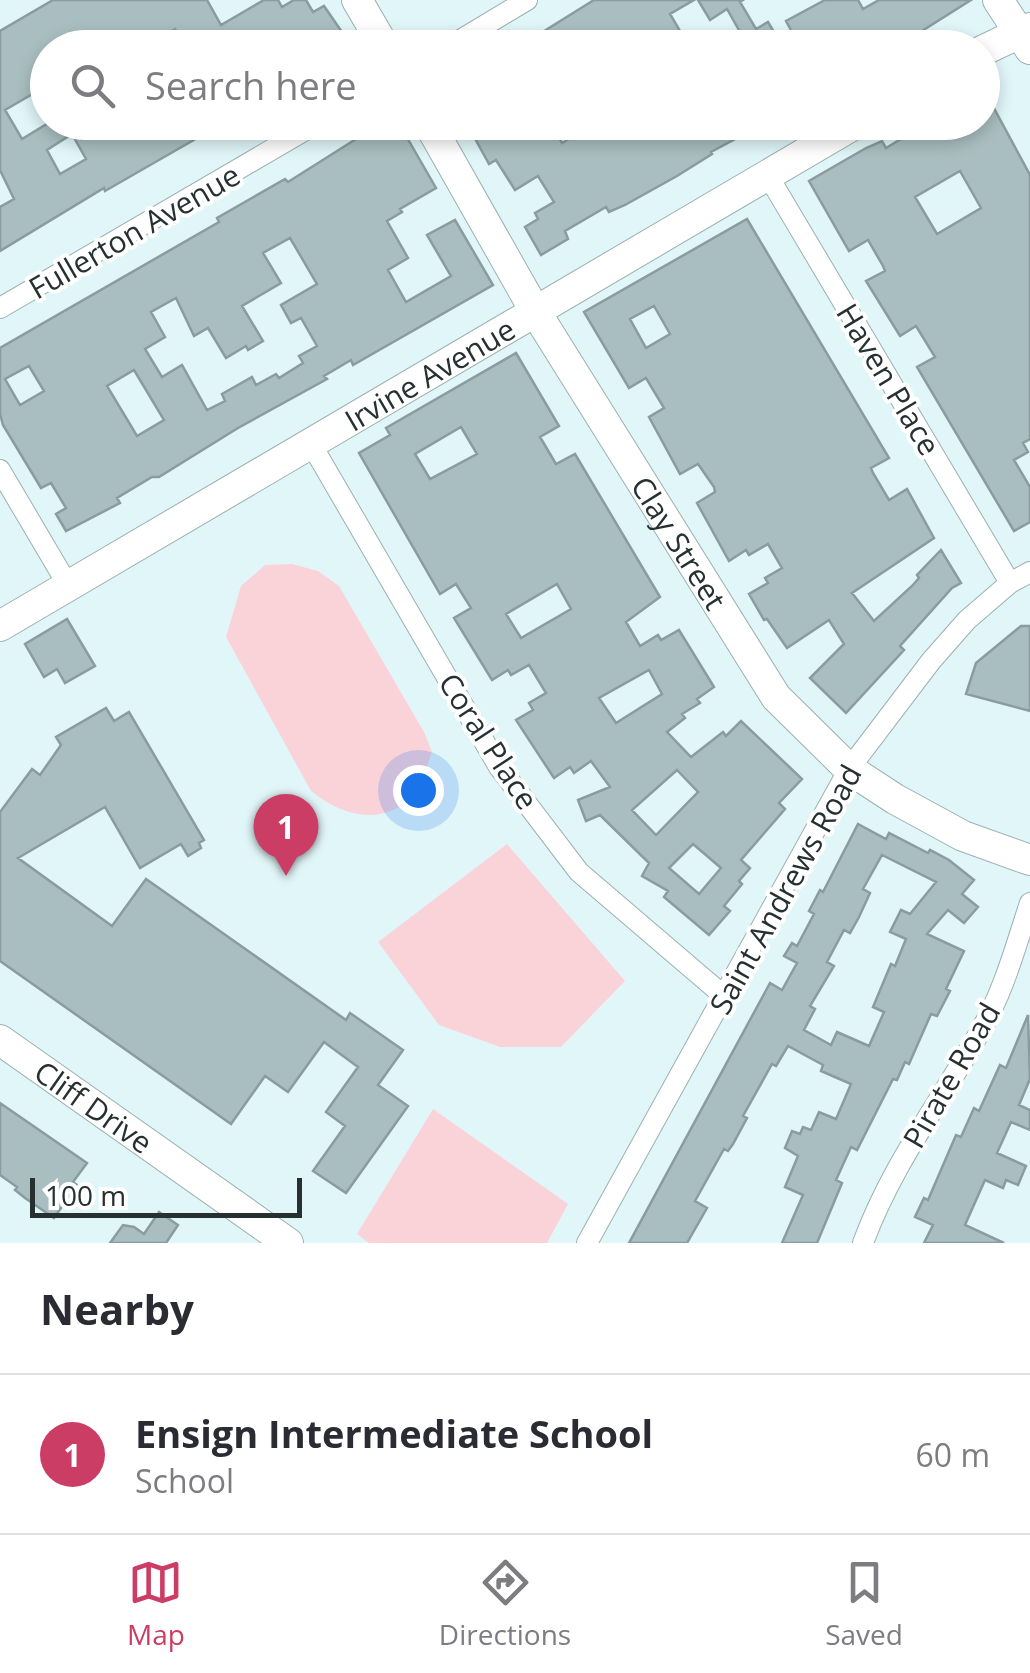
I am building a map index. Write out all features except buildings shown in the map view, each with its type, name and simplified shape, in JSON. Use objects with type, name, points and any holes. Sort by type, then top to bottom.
[{"type":"street","points":[[357,0],[374,30]]},
{"type":"street","points":[[477,30],[527,0]]},
{"type":"street","points":[[998,0],[1026,37],[1000,46]]},
{"type":"street","name":"Fullerton Avenue","points":[[0,308],[288,140]]},
{"type":"street","name":"Clay Street","points":[[438,140],[535,310],[776,698],[849,769],[895,799],[963,836],[1030,860]]},
{"type":"street","name":"Irvine Avenue","points":[[0,626],[826,140]]},
{"type":"street","name":"Haven Place","points":[[767,174],[1010,583]]},
{"type":"street","name":"Coral Place","points":[[310,442],[499,767],[579,872],[724,996]]},
{"type":"street","points":[[0,470],[68,588]]},
{"type":"street","name":"Saint Andrews Road","points":[[587,1243],[849,769],[967,620],[1010,583],[1030,572]]},
{"type":"street","name":"Pirate Road","points":[[863,1243],[875,1210],[920,1126],[988,1017],[1030,903]]},
{"type":"street","name":"Cliff Drive","points":[[0,1040],[288,1243]]},
{"type":"shaded area","points":[[292,564],[318,571],[339,586],[432,752],[416,792],[388,812],[348,812],[311,791],[226,637],[241,586],[265,565]]},
{"type":"shaded area","points":[[507,844],[625,981],[561,1047],[500,1047],[439,1025],[378,942]]},
{"type":"shaded area","points":[[433,1109],[568,1204],[547,1243],[369,1243],[357,1234]]},
{"type":"place","name":"Ensign Intermediate School","points":[[286,876]]}]
